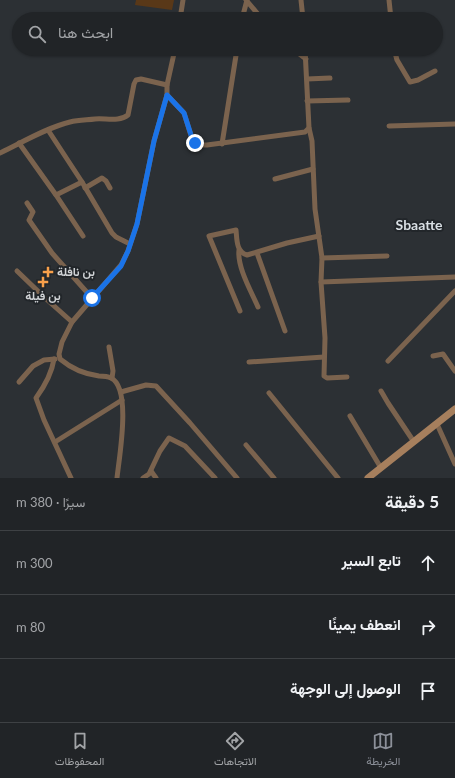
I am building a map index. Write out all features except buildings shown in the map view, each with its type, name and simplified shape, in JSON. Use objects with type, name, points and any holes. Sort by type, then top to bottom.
[{"type":"main road","points":[[368,478],[455,409]]},
{"type":"street","points":[[181,12],[183,0]]},
{"type":"street","points":[[243,12],[246,0]]},
{"type":"street","points":[[246,0],[256,12]]},
{"type":"street","points":[[301,0],[302,12]]},
{"type":"street","points":[[389,0],[390,12]]},
{"type":"street","points":[[60,359],[62,342],[72,322],[121,266],[130,244],[137,224],[154,141],[167,95],[174,56]]},
{"type":"street","points":[[222,144],[236,56]]},
{"type":"street","points":[[302,56],[306,59]]},
{"type":"street","points":[[306,56],[307,101],[309,128],[312,141],[315,209],[322,258],[321,282],[325,377],[348,377]]},
{"type":"street","points":[[397,56],[410,82],[418,80],[435,71]]},
{"type":"street","points":[[307,79],[330,78]]},
{"type":"street","points":[[0,153],[48,130],[70,122],[97,118],[125,117],[128,115],[136,80],[141,79],[168,85]]},
{"type":"street","points":[[167,95],[184,113],[193,142],[200,145],[222,144],[305,132],[309,128]]},
{"type":"street","points":[[307,101],[348,100]]},
{"type":"street","points":[[389,126],[455,124]]},
{"type":"street","points":[[48,130],[82,182],[112,233],[116,237],[130,244]]},
{"type":"street","points":[[19,143],[83,236]]},
{"type":"street","points":[[275,178],[313,169]]},
{"type":"street","points":[[85,188],[102,178],[106,181],[110,188]]},
{"type":"street","points":[[56,195],[82,182]]},
{"type":"street","points":[[28,203],[33,212],[29,220],[52,253],[92,298]]},
{"type":"street","points":[[240,311],[209,236],[236,230],[240,264],[258,307]]},
{"type":"street","points":[[239,250],[242,254],[247,255],[319,236]]},
{"type":"street","points":[[258,252],[285,331]]},
{"type":"street","points":[[322,258],[387,256]]},
{"type":"street","points":[[17,271],[72,322]]},
{"type":"street","points":[[321,282],[455,277]]},
{"type":"street","points":[[388,362],[455,291]]},
{"type":"street","points":[[109,347],[113,371],[112,378]]},
{"type":"street","points":[[433,356],[443,354],[455,371]]},
{"type":"street","points":[[249,362],[324,357]]},
{"type":"street","points":[[54,359],[53,368],[41,392],[36,398],[69,477]]},
{"type":"street","points":[[19,382],[33,366],[44,360],[54,359],[60,359],[67,365],[81,372],[112,378],[115,380],[121,392],[122,400],[122,429],[116,478]]},
{"type":"street","points":[[121,392],[146,385],[156,386],[237,478]]},
{"type":"street","points":[[381,391],[414,442]]},
{"type":"street","points":[[269,393],[338,478]]},
{"type":"street","points":[[55,442],[122,400]]},
{"type":"street","points":[[350,416],[381,468]]},
{"type":"street","points":[[437,424],[455,464]]},
{"type":"street","points":[[143,478],[152,470],[160,450],[169,438],[184,446],[215,478]]},
{"type":"street","points":[[246,444],[274,478]]},
{"type":"street","points":[[152,470],[156,478]]},
{"type":"shaded area","points":[[136,0],[174,0],[172,10],[135,5]]},
{"type":"place","name":"بن نافلة","points":[[48,272]]},
{"type":"place","name":"بن فيلة","points":[[43,282]]},
{"type":"district","name":"Sbaatte","points":[[419,225]]},
{"type":"route","points":[[92,298],[121,266],[128,251],[137,224],[154,141],[167,95],[184,113],[193,142],[195,143]]}]
